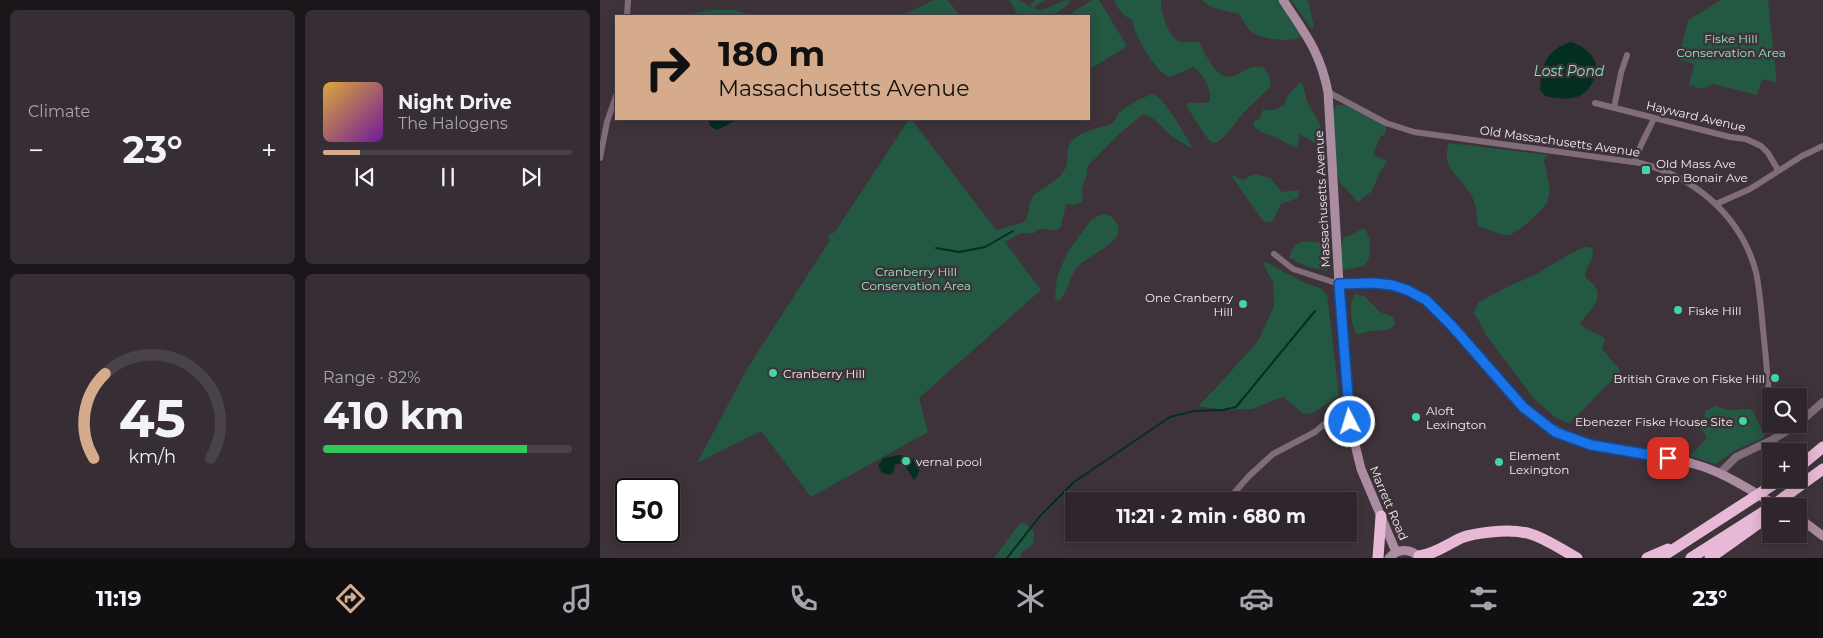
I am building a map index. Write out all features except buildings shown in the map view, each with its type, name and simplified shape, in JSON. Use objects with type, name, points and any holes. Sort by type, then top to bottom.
[{"type":"highway","points":[[1807,460],[1823,447]]},
{"type":"highway","points":[[1786,498],[1823,469]]},
{"type":"highway","points":[[1660,558],[1768,488]]},
{"type":"highway","points":[[1691,558],[1762,512]]},
{"type":"highway","points":[[1378,558],[1380,516]]},
{"type":"highway","points":[[1710,558],[1762,521]]},
{"type":"highway","points":[[1420,557],[1472,535],[1510,530],[1525,531],[1535,535],[1577,558]]},
{"type":"highway","points":[[1646,558],[1681,544]]},
{"type":"main road","name":"Massachusetts Avenue","points":[[1283,0],[1318,55],[1328,92],[1339,284],[1373,283],[1392,285],[1426,300],[1452,326],[1523,407],[1555,432],[1591,445],[1686,462],[1720,473],[1769,498]]},
{"type":"main road","name":"Marrett Road","points":[[1339,284],[1349,411],[1353,437],[1360,469],[1380,516],[1392,555]]},
{"type":"main road","points":[[1807,524],[1823,536]]},
{"type":"main road","points":[[1392,555],[1403,550],[1410,551],[1420,557]]},
{"type":"street","points":[[628,0],[628,15]]},
{"type":"street","points":[[1614,108],[1621,73],[1627,55]]},
{"type":"street","name":"Old Massachusetts Avenue","points":[[1328,92],[1395,126],[1419,134],[1635,162],[1653,166],[1682,179],[1701,191],[1716,204],[1730,221],[1742,238],[1752,259],[1761,302],[1769,388]]},
{"type":"street","points":[[600,158],[607,122],[615,99]]},
{"type":"street","name":"Hayward Avenue","points":[[1595,104],[1730,137],[1750,140],[1764,148],[1778,170]]},
{"type":"street","points":[[1635,162],[1654,118]]},
{"type":"street","points":[[1716,204],[1750,189],[1778,170],[1823,146]]},
{"type":"street","points":[[1274,254],[1293,269],[1339,284]]},
{"type":"street","points":[[1807,416],[1823,402]]},
{"type":"street","points":[[1235,492],[1273,454],[1315,432],[1330,419],[1349,411]]},
{"type":"street","points":[[1776,433],[1778,437]]},
{"type":"street","points":[[1720,473],[1736,457],[1784,433]]},
{"type":"green space","points":[[934,0],[947,0],[960,15],[902,15]]},
{"type":"green space","points":[[1009,0],[1018,0],[1032,8],[1030,4],[1036,0],[1045,0],[1033,8],[1043,9],[1071,0],[1060,11],[1048,15],[1018,15]]},
{"type":"green space","points":[[1093,0],[1099,0],[1127,46],[1090,69],[1090,15],[1068,15]]},
{"type":"green space","points":[[1114,0],[1161,0],[1165,22],[1174,38],[1183,42],[1199,42],[1215,69],[1228,77],[1256,66],[1263,67],[1270,79],[1270,87],[1244,112],[1226,135],[1218,142],[1212,143],[1187,107],[1187,104],[1190,103],[1210,101],[1208,86],[1203,77],[1193,67],[1170,77],[1164,74],[1146,52],[1132,19],[1123,14]]},
{"type":"green space","points":[[1202,0],[1277,0],[1302,36],[1291,40],[1277,40],[1256,35],[1238,13],[1214,8]]},
{"type":"green space","points":[[1291,0],[1308,0],[1314,27],[1312,29]]},
{"type":"green space","name":"Fiske Hill Conservation Area","points":[[1721,0],[1768,0],[1777,83],[1762,79],[1757,95],[1713,84],[1703,89],[1689,85],[1694,64],[1678,59],[1688,20]]},
{"type":"green space","points":[[711,10],[735,10],[752,15],[683,15]]},
{"type":"green space","points":[[1301,82],[1307,101],[1320,124],[1321,135],[1319,142],[1316,144],[1300,134],[1297,148],[1258,131],[1253,122],[1260,118],[1263,110],[1274,110],[1284,105],[1289,94]]},
{"type":"green space","name":"Cranberry Hill Conservation Area","points":[[1154,94],[1160,99],[1193,149],[1174,138],[1154,119],[1143,114],[1116,137],[1087,167],[1082,189],[1082,202],[1075,205],[1066,204],[1061,227],[1056,230],[1039,229],[1034,233],[1021,233],[1005,242],[1041,290],[919,398],[928,432],[811,497],[761,431],[697,463],[747,369],[830,240],[827,236],[835,232],[908,120],[912,120],[997,231],[1021,223],[1026,219],[1033,196],[1058,178],[1065,169],[1067,151],[1073,140],[1086,132],[1111,124],[1127,106]]},
{"type":"green space","points":[[1345,105],[1387,126],[1384,136],[1381,135],[1373,155],[1387,161],[1372,191],[1358,202],[1340,183],[1335,163],[1333,112],[1336,106]]},
{"type":"green space","points":[[1449,143],[1548,155],[1544,160],[1550,189],[1547,203],[1523,227],[1510,235],[1503,235],[1478,226],[1473,199],[1467,188],[1449,166],[1447,152]]},
{"type":"green space","points":[[1254,174],[1270,178],[1282,192],[1299,190],[1298,198],[1281,204],[1273,221],[1265,222],[1261,218],[1232,177],[1233,175],[1243,180]]},
{"type":"green space","points":[[1106,214],[1114,219],[1119,228],[1118,235],[1106,247],[1077,267],[1064,294],[1058,301],[1055,299],[1057,277],[1067,253],[1091,220]]},
{"type":"green space","points":[[1363,228],[1368,235],[1370,243],[1368,261],[1363,266],[1344,270],[1342,268],[1341,252],[1344,237],[1354,234]]},
{"type":"green space","points":[[1303,241],[1322,243],[1331,260],[1331,266],[1327,270],[1307,266],[1289,257],[1295,245]]},
{"type":"green space","points":[[1585,247],[1593,250],[1585,276],[1598,293],[1596,303],[1580,324],[1605,339],[1602,349],[1621,371],[1569,424],[1555,417],[1535,400],[1486,335],[1473,313],[1479,302],[1535,275],[1571,253]]},
{"type":"green space","points":[[1266,262],[1301,281],[1322,289],[1327,295],[1339,396],[1313,413],[1304,414],[1283,397],[1252,409],[1224,410],[1198,406],[1258,341],[1274,306],[1273,282],[1263,264]]},
{"type":"green space","points":[[1355,294],[1364,296],[1380,312],[1394,317],[1395,324],[1387,329],[1357,334],[1353,326],[1351,314]]},
{"type":"green space","points":[[1716,406],[1729,410],[1750,409],[1753,411],[1765,437],[1736,450],[1716,464],[1690,456],[1706,439],[1706,435],[1700,428],[1704,420],[1705,411]]},
{"type":"green space","points":[[1024,522],[1034,532],[1033,544],[1022,552],[1020,558],[994,558],[1020,523]]},
{"type":"water","name":"Lost Pond","points":[[1571,42],[1585,49],[1594,59],[1596,64],[1595,78],[1588,89],[1578,96],[1564,99],[1545,96],[1540,90],[1546,60],[1555,50]]},
{"type":"water","points":[[707,120],[736,120],[717,130],[710,126]]},
{"type":"water","points":[[900,455],[918,463],[918,475],[914,480],[904,464],[895,464],[894,472],[890,475],[882,473],[878,466],[883,458]]},
{"type":"waterway","points":[[936,248],[959,252],[985,247],[1013,231]]},
{"type":"waterway","points":[[1007,558],[1040,516],[1074,482],[1170,417],[1194,411],[1223,410],[1236,407],[1315,311]]},
{"type":"place","name":"Old Mass Ave opp Bonair Ave","points":[[1646,170]]},
{"type":"place","name":"One Cranberry Hill","points":[[1243,304]]},
{"type":"place","name":"Fiske Hill","points":[[1678,310]]},
{"type":"place","name":"Cranberry Hill","points":[[773,373]]},
{"type":"place","name":"British Grave on Fiske Hill","points":[[1775,378]]},
{"type":"place","name":"Aloft Lexington","points":[[1416,417]]},
{"type":"place","name":"Ebenezer Fiske House Site","points":[[1743,421]]},
{"type":"place","name":"vernal pool","points":[[906,461]]},
{"type":"place","name":"Element Lexington","points":[[1499,462]]},
{"type":"route","points":[[1350,422],[1339,284],[1384,284],[1400,287],[1426,300],[1452,326],[1514,398],[1533,416],[1555,432],[1591,445],[1668,458]]}]
